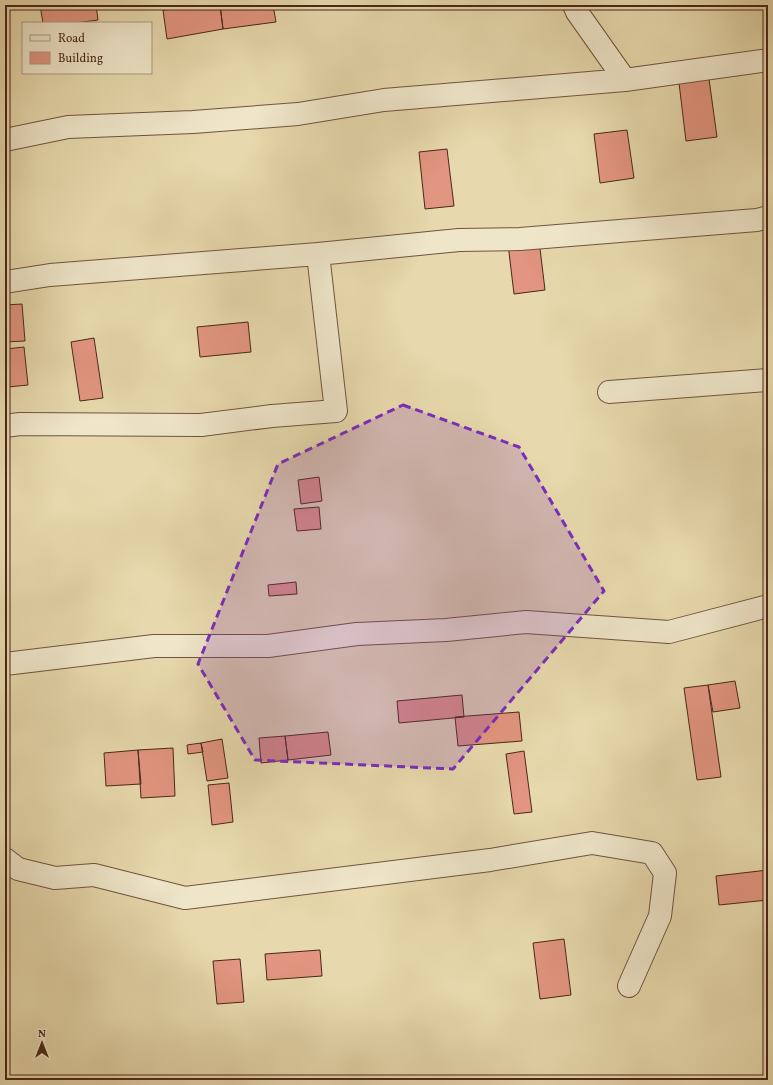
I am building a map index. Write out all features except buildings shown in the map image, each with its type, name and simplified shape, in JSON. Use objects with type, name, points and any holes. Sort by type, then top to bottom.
[{"type":"street","points":[[574,5],[577,12],[625,80]]},
{"type":"street","points":[[5,140],[68,127],[193,122],[298,114],[384,100],[625,80],[768,60]]},
{"type":"street","points":[[5,282],[50,275],[318,254],[460,240],[520,238],[756,220],[768,217]]},
{"type":"street","points":[[5,426],[20,424],[201,425],[272,416],[336,411],[318,254]]},
{"type":"street","points":[[609,392],[768,380]]},
{"type":"street","points":[[5,664],[154,646],[268,646],[358,634],[446,630],[526,622],[669,632],[768,606]]},
{"type":"street","points":[[5,859],[18,869],[55,878],[94,875],[185,898],[490,860],[592,843],[652,853],[665,873],[660,916],[630,986]]},
{"type":"highlighted area","points":[[403,405],[519,447],[604,591],[453,769],[255,760],[198,664],[278,464]]}]
